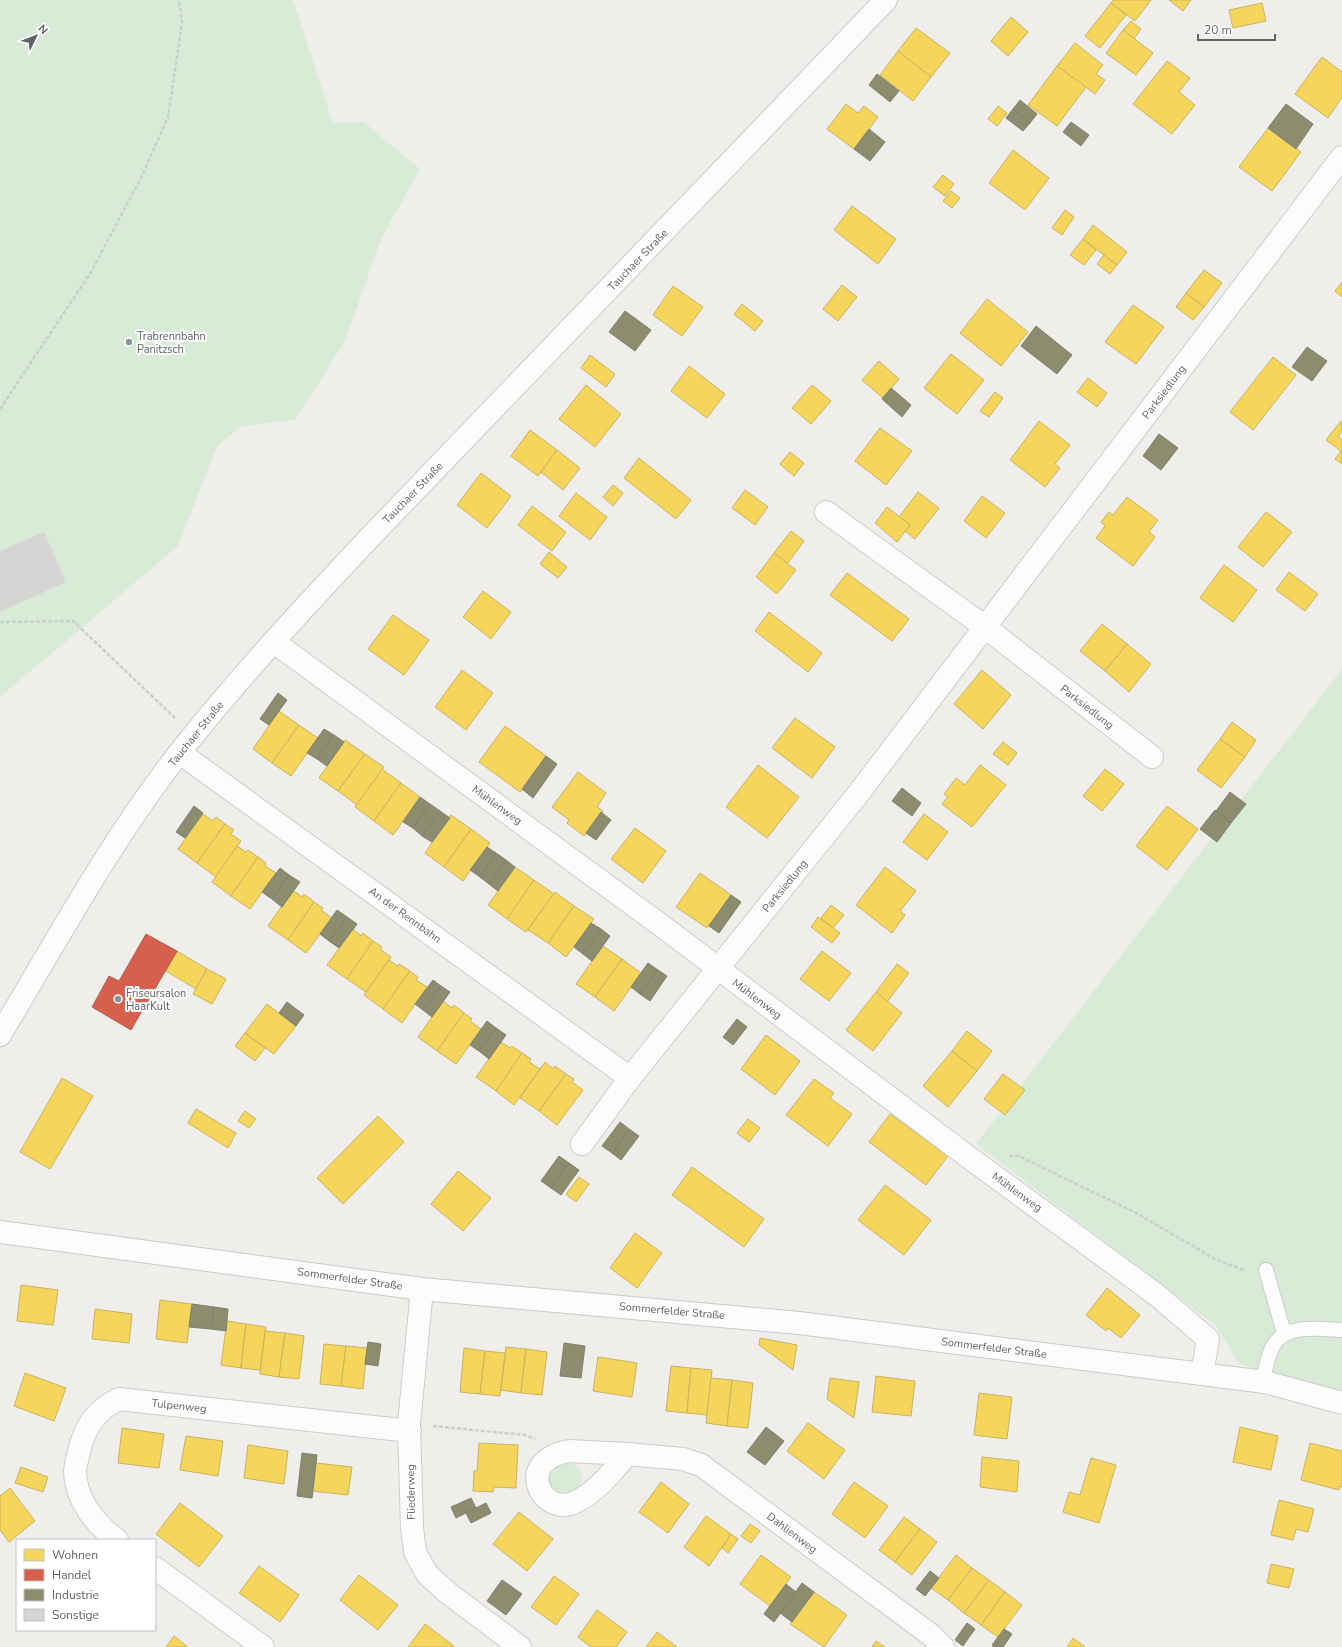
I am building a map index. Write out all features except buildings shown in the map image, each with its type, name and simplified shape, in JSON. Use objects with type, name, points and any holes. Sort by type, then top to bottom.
[{"type":"street","name":"Tauchaer Straße","points":[[0,1036],[103,864],[137,812],[180,753],[274,642],[408,498],[886,0]]},
{"type":"street","name":"Parksiedlung","points":[[582,1144],[630,1078],[858,794],[1342,157]]},
{"type":"street","name":"Parksiedlung","points":[[826,512],[985,627],[1152,757]]},
{"type":"street","name":"Mühlenweg","points":[[274,642],[662,926],[718,970],[1158,1296],[1208,1339],[1202,1374]]},
{"type":"street","name":"An der Rennbahn","points":[[180,753],[630,1078]]},
{"type":"street","name":"Sommerfelder Straße","points":[[0,1232],[422,1288],[799,1323],[1202,1374],[1262,1382],[1342,1403]]},
{"type":"street","name":"Fliederweg","points":[[422,1288],[410,1427],[412,1528],[415,1552],[426,1574],[448,1593],[520,1647]]},
{"type":"street","name":"Tulpenweg","points":[[116,1539],[98,1524],[86,1508],[79,1491],[75,1472],[84,1434],[106,1405],[119,1399],[410,1427]]},
{"type":"street","name":"Dahlienweg","points":[[550,1456],[569,1451],[627,1454],[683,1459],[702,1465],[931,1635],[943,1647]]},
{"type":"street","points":[[550,1456],[543,1462],[539,1469],[537,1478],[538,1486],[542,1494],[548,1500],[556,1504],[564,1505],[572,1504],[588,1494],[627,1454]]},
{"type":"street","points":[[156,1569],[263,1647]]},
{"type":"lane","points":[[1268,1275],[1284,1333]]},
{"type":"lane","points":[[1262,1382],[1273,1346],[1284,1333],[1309,1329],[1342,1330]]},
{"type":"path","points":[[0,409],[91,272],[141,178],[168,117],[182,23],[179,0]]},
{"type":"path","points":[[0,622],[73,621],[178,720],[197,733]]},
{"type":"path","points":[[1004,1156],[1019,1156],[1136,1213],[1215,1258],[1268,1275]]},
{"type":"path","points":[[410,1427],[525,1436],[543,1441],[550,1456]]},
{"type":"green space","name":"Trabrennbahn Panitzsch","points":[[0,0],[293,0],[333,123],[364,122],[420,169],[381,239],[345,341],[296,419],[240,427],[217,446],[178,546],[0,697]]},
{"type":"green space","points":[[1342,669],[1342,1392],[1279,1377],[1239,1363],[1215,1325],[976,1144]]},
{"type":"green space","points":[[570,1462],[576,1466],[581,1474],[582,1478],[579,1487],[572,1497],[551,1494],[546,1474],[549,1467]]},
{"type":"place","name":"Trabrennbahn Panitzsch","points":[[129,342]]},
{"type":"place","name":"Friseursalon HaarKult","points":[[118,999]]}]
